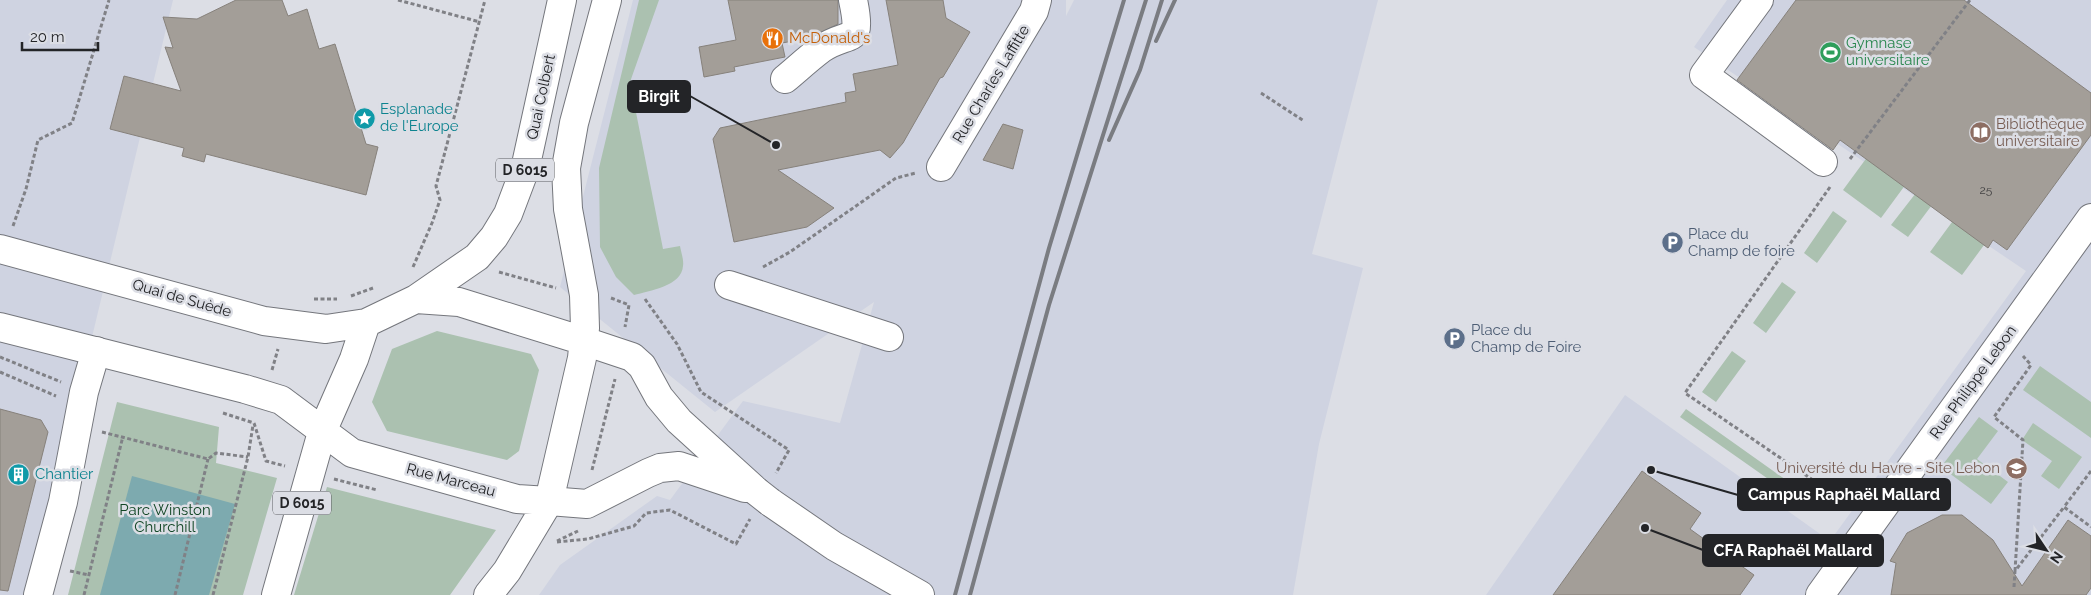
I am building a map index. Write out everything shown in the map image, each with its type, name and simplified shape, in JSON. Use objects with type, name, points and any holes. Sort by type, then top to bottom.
[{"type":"main road","name":"Quai Colbert","points":[[366,323],[412,287],[468,264],[477,257],[494,237],[511,209],[525,169],[562,0]]},
{"type":"main road","name":"D 6015","points":[[488,595],[507,571],[549,501],[584,341],[584,295],[568,209],[566,168],[574,123],[607,0]]},
{"type":"main road","points":[[785,79],[823,48],[849,38],[853,34],[858,24],[853,0]]},
{"type":"main road","name":"Rue Charles Laffitte","points":[[942,167],[1034,12],[1037,0]]},
{"type":"main road","points":[[1759,0],[1704,75],[1834,169]]},
{"type":"main road","name":"Rue Philippe Lebon","points":[[1820,595],[2091,218]]},
{"type":"main road","name":"Quai de Suède","points":[[3,249],[286,325],[326,329],[366,323]]},
{"type":"main road","points":[[729,285],[889,337]]},
{"type":"main road","points":[[412,287],[584,341],[632,359],[679,421],[756,491],[834,546],[920,595]]},
{"type":"main road","name":"D 6015","points":[[276,595],[322,432],[354,359],[366,323]]},
{"type":"main road","points":[[0,327],[281,400],[322,432]]},
{"type":"main road","points":[[38,595],[63,502],[84,392],[96,351]]},
{"type":"main road","name":"Rue Marceau","points":[[322,432],[352,453],[518,498],[587,504]]},
{"type":"main road","points":[[587,504],[660,468],[679,466],[756,491]]},
{"type":"path","points":[[3,249],[26,189],[38,140],[72,123],[109,0]]},
{"type":"path","points":[[398,0],[480,22]]},
{"type":"path","points":[[412,287],[417,261],[440,200],[436,186],[485,0]]},
{"type":"path","points":[[1873,521],[1685,393],[1834,169],[1970,0]]},
{"type":"path","points":[[1261,94],[1304,120]]},
{"type":"path","points":[[729,285],[790,252],[896,178],[942,167]]},
{"type":"path","points":[[412,287],[423,262]]},
{"type":"path","points":[[468,264],[584,295],[608,297],[629,305],[632,359],[588,490],[587,504]]},
{"type":"path","points":[[308,298],[345,299],[381,285]]},
{"type":"path","points":[[213,595],[248,457],[254,423],[286,325]]},
{"type":"path","points":[[0,356],[84,392]]},
{"type":"path","points":[[2014,587],[2023,440],[1994,418],[2031,365]]},
{"type":"path","points":[[0,372],[58,397]]},
{"type":"path","points":[[218,412],[254,423]]},
{"type":"path","points":[[100,431],[208,459]]},
{"type":"path","points":[[84,595],[123,436]]},
{"type":"path","points":[[175,595],[208,459],[216,453],[248,457]]},
{"type":"path","points":[[2015,571],[2091,471]]},
{"type":"path","points":[[2064,507],[2091,527]]},
{"type":"path","points":[[555,542],[588,540]]},
{"type":"path","points":[[78,572],[89,575]]},
{"type":"shaded area","points":[[0,0],[173,0],[30,595],[0,595]]},
{"type":"shaded area","points":[[633,0],[1066,0],[1066,16],[1074,0],[1378,0],[1312,254],[1363,268],[1319,444],[1293,595],[539,595],[560,565],[657,496],[670,500],[743,401],[840,423],[874,302],[715,412],[560,287]]},
{"type":"shaded area","points":[[1727,0],[2091,0],[2091,595],[1486,595],[1625,395],[1830,541],[2026,271],[1694,47]]},
{"type":"green space","points":[[639,0],[659,0],[630,82],[663,249],[680,246],[683,264],[681,273],[671,283],[634,295],[616,277],[600,247],[599,168]]},
{"type":"green space","points":[[1868,156],[1906,184],[1881,218],[1843,190]]},
{"type":"green space","points":[[1919,189],[1935,201],[1908,237],[1891,225]]},
{"type":"green space","points":[[1833,211],[1847,221],[1817,263],[1804,253]]},
{"type":"green space","points":[[1955,218],[1987,241],[1962,275],[1930,252]]},
{"type":"green space","points":[[1782,282],[1796,292],[1766,333],[1753,323]]},
{"type":"green space","points":[[437,331],[531,354],[539,370],[519,451],[507,460],[387,431],[372,402],[392,349]]},
{"type":"green space","points":[[1732,351],[1746,361],[1716,402],[1702,392]]},
{"type":"green space","points":[[2040,366],[2091,402],[2091,438],[2023,390]]},
{"type":"green space","name":"Parc Winston Churchill","points":[[117,402],[219,427],[216,463],[277,478],[243,595],[68,595]]},
{"type":"green space","points":[[1686,409],[1803,492],[1798,500],[1680,417]]},
{"type":"green space","points":[[1979,417],[1998,431],[1977,459],[2008,482],[1991,504],[1941,467]]},
{"type":"green space","points":[[2033,423],[2082,457],[2059,489],[2041,476],[2052,461],[2022,440]]},
{"type":"green space","points":[[327,487],[496,530],[450,595],[294,595]]},
{"type":"water","points":[[132,476],[235,504],[209,595],[100,595]]},
{"type":"building","points":[[236,0],[282,0],[288,16],[307,9],[319,49],[335,44],[366,144],[378,147],[366,195],[206,154],[204,162],[182,156],[184,148],[110,129],[124,76],[181,91],[165,47],[173,48],[163,17],[197,19]]},
{"type":"building","name":"McDonald's","points":[[728,0],[838,0],[838,24],[810,38],[782,43],[785,57],[734,67],[735,71],[704,77],[699,47],[736,40]]},
{"type":"building","points":[[886,0],[943,0],[946,18],[970,32],[943,77],[940,78],[903,143],[890,158],[880,150],[778,170],[834,208],[807,227],[734,242],[713,139],[720,128],[846,102],[845,93],[856,91],[853,74],[898,65]]},
{"type":"building","points":[[1796,0],[1964,0],[2091,93],[2091,135],[2007,250],[1993,240],[1988,248],[1840,140],[1833,150],[1737,80]]},
{"type":"building","points":[[1003,124],[1023,130],[1013,169],[983,160]]},
{"type":"building","name":"Chantier","points":[[0,409],[41,420],[48,432],[8,591],[0,590]]},
{"type":"building","points":[[1642,471],[1701,513],[1690,529],[1754,575],[1740,595],[1553,595]]},
{"type":"building","points":[[1942,515],[1962,515],[1993,540],[2022,586],[2068,520],[2091,536],[2091,588],[2086,595],[1891,595],[1896,563],[1890,561],[1907,533]]},
{"type":"railway","points":[[955,595],[1049,248],[1124,0]]},
{"type":"railway","points":[[970,595],[1049,305],[1146,0]]},
{"type":"railway","points":[[1109,140],[1140,70],[1162,0]]},
{"type":"railway","points":[[1156,41],[1175,0]]},
{"type":"place","name":"McDonald's","points":[[773,38]]},
{"type":"place","name":"Gymnase universitaire","points":[[1830,52]]},
{"type":"place","name":"Esplanade de l'Europe","points":[[364,118]]},
{"type":"place","name":"Bibliothèque universitaire","points":[[1980,133]]},
{"type":"place","name":"Birgit","points":[[776,145]]},
{"type":"place","name":"Place du Champ de foire","points":[[1672,243]]},
{"type":"place","name":"Place du Champ de Foire","points":[[1455,339]]},
{"type":"place","name":"Université du Havre - Site Lebon","points":[[2016,468]]},
{"type":"place","name":"Campus Raphaël Mallard","points":[[1651,470]]},
{"type":"place","name":"Chantier","points":[[19,474]]},
{"type":"place","name":"CFA Raphaël Mallard","points":[[1645,528]]}]
